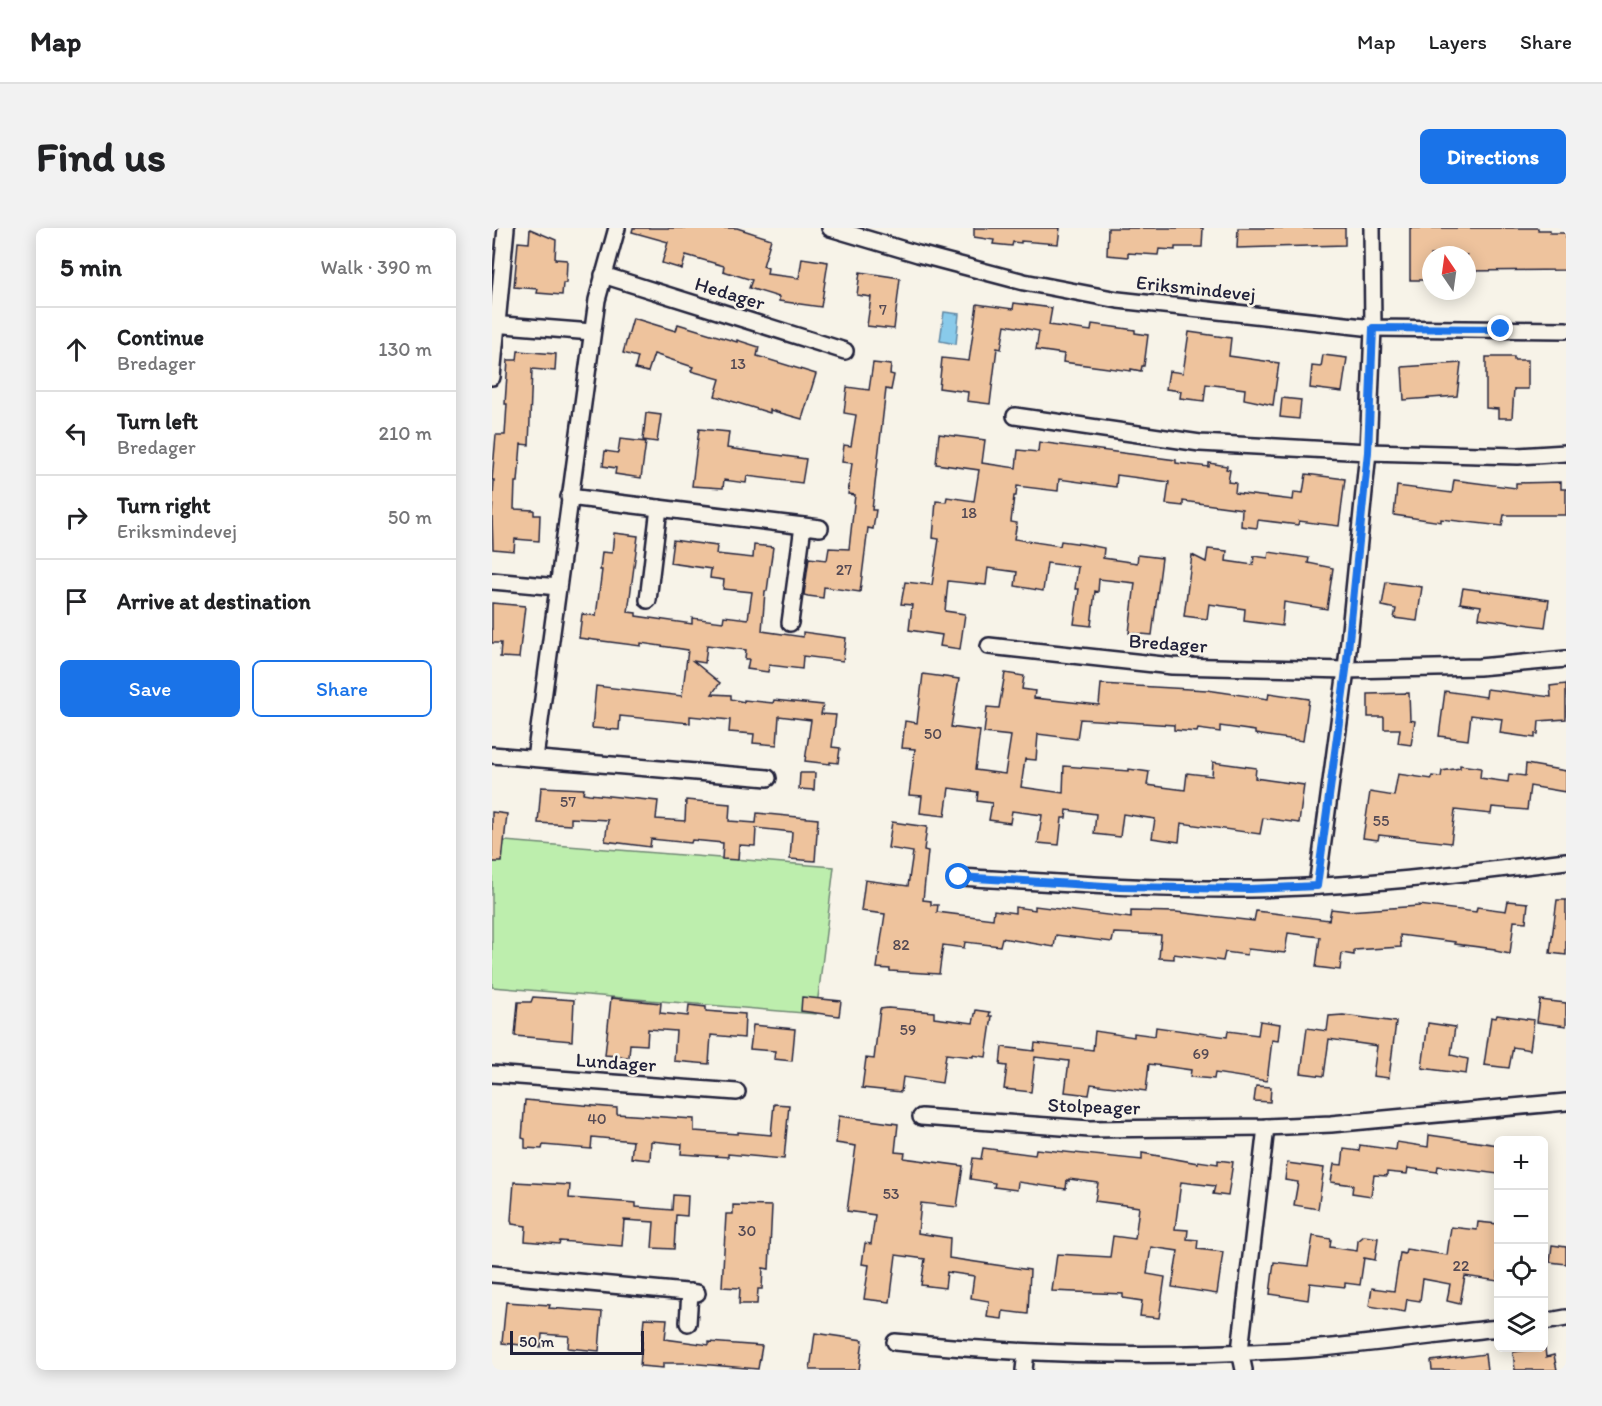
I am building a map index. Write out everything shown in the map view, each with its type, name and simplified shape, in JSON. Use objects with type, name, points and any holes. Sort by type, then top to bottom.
[{"type":"street","points":[[492,377],[495,324],[506,228]]},
{"type":"street","points":[[535,758],[592,332],[603,275],[618,228]]},
{"type":"street","name":"Eriksmindevej","points":[[830,228],[1024,282],[1118,300],[1373,328],[1566,330]]},
{"type":"street","points":[[1317,886],[1346,670],[1368,452],[1373,328],[1372,228]]},
{"type":"street","name":"Hedager","points":[[603,275],[845,351]]},
{"type":"street","points":[[495,324],[592,332]]},
{"type":"street","points":[[1015,416],[1200,443],[1368,452],[1518,456],[1566,453]]},
{"type":"street","points":[[569,497],[820,528]]},
{"type":"street","points":[[648,600],[659,508]]},
{"type":"street","points":[[790,623],[802,526]]},
{"type":"street","points":[[492,581],[558,587]]},
{"type":"street","name":"Bredager","points":[[989,646],[1172,666],[1346,670],[1479,667],[1566,659]]},
{"type":"street","points":[[492,755],[768,778]]},
{"type":"street","points":[[959,877],[1121,887],[1249,889],[1456,875],[1566,861]]},
{"type":"street","name":"Lundager","points":[[492,1074],[737,1092]]},
{"type":"street","name":"Stolpeager","points":[[921,1117],[1090,1130],[1266,1127],[1330,1124],[1566,1102]]},
{"type":"street","points":[[1244,1370],[1240,1351],[1266,1127]]},
{"type":"street","points":[[492,1274],[694,1292],[688,1323]]},
{"type":"street","points":[[1548,1321],[1566,1318]]},
{"type":"street","points":[[895,1342],[1026,1352],[1140,1356],[1359,1344],[1494,1328]]},
{"type":"street","points":[[1024,1370],[1026,1352]]},
{"type":"green space","points":[[492,840],[834,867],[816,1014],[492,987]]},
{"type":"water","points":[[944,312],[959,314],[956,344],[940,341]]},
{"type":"building","points":[[633,228],[737,228],[771,239],[763,266],[768,268],[767,274],[799,278],[802,258],[828,262],[821,307],[779,301],[779,297],[749,288],[752,280],[723,271],[724,266],[686,255],[682,269],[662,263],[668,242],[632,232]]},
{"type":"building","points":[[974,228],[1060,228],[1058,244],[1021,241],[1021,243],[1013,242],[1012,246],[993,244],[994,240],[974,237]]},
{"type":"building","points":[[1108,228],[1203,228],[1202,247],[1159,249],[1158,255],[1128,253],[1128,257],[1107,255]]},
{"type":"building","points":[[1238,228],[1345,228],[1345,245],[1237,248]]},
{"type":"building","points":[[1410,228],[1538,228],[1538,230],[1550,230],[1550,233],[1566,233],[1566,270],[1476,271],[1476,246],[1422,246],[1422,280],[1410,280]]},
{"type":"building","points":[[530,229],[556,240],[555,259],[567,260],[566,283],[563,283],[562,295],[537,293],[538,289],[514,287],[518,242],[529,243]]},
{"type":"building","points":[[860,272],[900,278],[894,329],[867,326],[871,297],[857,295]]},
{"type":"building","points":[[1014,303],[1052,308],[1049,325],[1091,331],[1092,324],[1135,330],[1135,333],[1148,335],[1144,366],[1141,371],[1131,369],[1131,371],[1063,362],[1064,354],[1036,350],[1039,331],[1005,325],[1001,349],[997,348],[990,404],[967,401],[968,392],[939,388],[942,358],[969,361],[977,304],[1013,309]]},
{"type":"building","points":[[633,318],[676,331],[678,324],[737,342],[737,340],[759,347],[757,356],[816,374],[802,419],[770,410],[770,413],[715,396],[720,379],[691,371],[693,367],[654,354],[648,372],[635,369],[638,357],[623,353]]},
{"type":"building","points":[[1189,332],[1231,338],[1229,356],[1279,363],[1273,405],[1244,399],[1245,389],[1206,384],[1204,401],[1180,398],[1181,391],[1166,389],[1169,371],[1183,373]]},
{"type":"building","points":[[518,351],[556,354],[555,371],[532,369],[529,445],[521,444],[518,482],[515,482],[514,509],[534,510],[534,515],[540,515],[539,541],[515,539],[514,551],[493,549],[494,480],[492,480],[496,435],[505,435],[508,360],[517,360]]},
{"type":"building","points":[[1323,355],[1347,358],[1342,392],[1310,388],[1312,366],[1321,367]]},
{"type":"building","points":[[1486,357],[1514,357],[1514,360],[1528,360],[1528,389],[1514,389],[1512,418],[1498,418],[1498,409],[1486,408]]},
{"type":"building","points":[[873,363],[891,365],[890,374],[894,375],[891,390],[886,389],[872,510],[876,510],[873,529],[868,528],[860,592],[824,587],[823,598],[804,595],[809,558],[827,560],[829,548],[849,549],[855,495],[848,494],[852,463],[842,462],[844,445],[851,446],[856,415],[844,413],[847,387],[869,390]]},
{"type":"building","points":[[1461,363],[1457,396],[1404,400],[1402,367]]},
{"type":"building","points":[[1282,398],[1301,400],[1299,419],[1280,417]]},
{"type":"building","points":[[646,413],[661,415],[657,442],[643,440]]},
{"type":"building","points":[[699,429],[729,432],[727,448],[806,459],[802,483],[747,476],[746,483],[724,480],[723,488],[692,486]]},
{"type":"building","points":[[939,434],[985,440],[982,463],[1016,468],[1018,450],[1038,452],[1039,442],[1176,460],[1176,463],[1209,467],[1209,463],[1227,466],[1226,469],[1230,470],[1228,482],[1236,483],[1235,493],[1293,500],[1294,492],[1303,493],[1306,474],[1345,479],[1339,526],[1299,521],[1298,525],[1258,520],[1257,528],[1241,526],[1242,509],[1183,501],[1183,506],[1166,504],[1169,482],[1117,475],[1116,487],[1059,479],[1058,491],[1017,486],[1011,522],[1017,523],[1014,539],[1060,546],[1061,541],[1104,548],[1103,558],[1137,563],[1138,555],[1162,558],[1152,635],[1129,633],[1135,583],[1099,579],[1098,592],[1095,591],[1091,626],[1074,624],[1079,589],[1075,589],[1078,567],[1047,563],[1043,591],[1015,586],[1017,572],[988,568],[986,585],[948,581],[945,611],[965,614],[960,649],[940,646],[942,635],[909,630],[912,605],[901,604],[905,582],[932,585],[939,539],[933,538],[936,501],[946,502],[947,497],[974,501],[979,470],[936,464]]},
{"type":"building","points":[[620,439],[646,442],[641,478],[615,474],[616,468],[603,466],[605,451],[618,453]]},
{"type":"building","points":[[1454,480],[1516,488],[1516,483],[1561,482],[1561,489],[1566,489],[1566,515],[1504,515],[1502,526],[1441,519],[1441,522],[1394,515],[1397,486],[1452,493]]},
{"type":"building","points":[[614,533],[638,536],[628,612],[636,613],[636,616],[692,624],[692,618],[723,622],[724,616],[748,619],[752,592],[723,589],[724,580],[710,578],[711,569],[670,563],[673,540],[717,546],[716,554],[753,558],[754,545],[773,547],[767,591],[765,591],[762,631],[803,637],[803,632],[846,638],[843,661],[803,656],[802,669],[769,665],[768,672],[747,669],[749,659],[745,659],[746,650],[707,645],[705,663],[693,661],[720,683],[712,694],[731,695],[731,699],[744,702],[744,700],[773,703],[774,700],[823,705],[821,714],[836,715],[832,747],[840,748],[838,763],[805,761],[811,720],[779,716],[777,745],[753,743],[754,734],[729,732],[730,720],[690,716],[690,723],[620,716],[619,730],[592,728],[596,686],[682,696],[688,650],[641,643],[641,646],[579,638],[582,614],[596,616],[602,552],[612,553]]},
{"type":"building","points":[[1208,549],[1227,551],[1226,561],[1253,565],[1254,556],[1268,558],[1269,552],[1309,558],[1308,563],[1333,568],[1327,609],[1284,602],[1282,626],[1244,621],[1245,609],[1209,604],[1207,619],[1184,616],[1192,555],[1206,562]]},
{"type":"building","points":[[1386,582],[1422,587],[1417,621],[1394,618],[1396,609],[1382,606]]},
{"type":"building","points":[[1463,588],[1549,600],[1545,627],[1479,618],[1481,606],[1460,603]]},
{"type":"building","points":[[492,603],[525,606],[519,658],[500,657],[501,643],[492,643]]},
{"type":"building","points":[[1005,673],[1024,676],[1022,689],[1035,691],[1034,698],[1099,705],[1101,684],[1207,690],[1268,699],[1269,693],[1309,699],[1303,741],[1220,726],[1220,732],[1198,729],[1197,732],[1174,730],[1174,725],[1080,719],[1077,739],[1038,734],[1036,760],[1025,759],[1021,787],[1063,793],[1064,766],[1149,772],[1147,785],[1185,790],[1187,773],[1212,776],[1213,762],[1256,768],[1255,778],[1304,785],[1299,823],[1263,818],[1260,834],[1181,823],[1179,842],[1152,838],[1155,819],[1123,814],[1120,837],[1094,834],[1096,814],[1067,810],[1066,818],[1062,818],[1059,845],[1038,843],[1042,815],[1012,811],[1010,823],[989,820],[992,803],[977,801],[978,792],[949,788],[945,816],[920,813],[922,796],[909,795],[915,749],[902,748],[905,721],[917,723],[923,674],[959,679],[951,727],[980,731],[975,770],[1005,774],[1011,736],[984,733],[987,707],[999,708]]},
{"type":"building","points":[[1566,684],[1566,719],[1539,721],[1538,734],[1535,734],[1535,738],[1500,733],[1502,719],[1471,715],[1468,740],[1439,736],[1445,691],[1486,697],[1487,689],[1551,697],[1550,686]]},
{"type":"building","points":[[1409,693],[1410,720],[1415,721],[1411,745],[1398,743],[1400,729],[1384,729],[1384,717],[1368,717],[1368,694]]},
{"type":"building","points":[[1526,764],[1566,771],[1566,792],[1530,786],[1527,810],[1492,807],[1491,814],[1455,810],[1451,843],[1379,835],[1378,840],[1363,838],[1370,792],[1394,796],[1398,774],[1432,779],[1432,776],[1441,777],[1442,771],[1460,768],[1460,765],[1481,768],[1480,778],[1508,782],[1509,774],[1525,776]]},
{"type":"building","points":[[800,773],[815,773],[814,790],[799,789]]},
{"type":"building","points":[[541,787],[584,789],[583,793],[589,794],[658,801],[656,819],[685,821],[686,800],[730,804],[729,821],[756,823],[757,813],[818,819],[815,861],[790,859],[792,832],[756,828],[755,846],[739,845],[738,860],[722,859],[723,843],[651,839],[650,847],[605,841],[608,820],[571,818],[571,825],[538,823]]},
{"type":"building","points":[[492,812],[507,814],[502,862],[492,862]]},
{"type":"building","points":[[892,822],[927,827],[924,850],[928,851],[923,900],[931,901],[931,905],[938,905],[937,912],[993,919],[994,910],[1015,913],[1015,907],[1035,910],[1035,906],[1131,918],[1131,911],[1176,912],[1254,921],[1256,911],[1329,920],[1331,909],[1348,911],[1419,905],[1476,912],[1477,907],[1506,911],[1508,901],[1528,903],[1526,922],[1514,921],[1510,954],[1495,951],[1495,949],[1455,944],[1455,942],[1400,935],[1401,947],[1354,950],[1354,955],[1342,953],[1340,970],[1316,967],[1320,937],[1288,933],[1285,953],[1248,949],[1247,955],[1225,952],[1223,961],[1174,954],[1174,959],[1159,958],[1161,935],[1114,933],[1112,942],[1056,935],[1054,947],[1002,938],[1000,946],[965,942],[964,948],[943,945],[939,974],[890,971],[890,969],[877,968],[885,914],[861,911],[865,880],[908,886],[913,852],[888,848]]},
{"type":"building","points":[[1557,900],[1566,900],[1566,955],[1550,953]]},
{"type":"building","points":[[533,997],[574,1000],[572,1041],[515,1036],[518,1002],[531,1002]]},
{"type":"building","points":[[802,997],[841,1001],[839,1016],[801,1011]]},
{"type":"building","points":[[611,998],[661,1003],[660,1013],[688,1016],[689,1005],[706,1007],[706,1011],[745,1014],[744,1038],[711,1035],[709,1064],[674,1061],[676,1031],[648,1029],[647,1045],[630,1044],[629,1057],[605,1055]]},
{"type":"building","points":[[1540,1000],[1566,1003],[1566,1026],[1537,1022]]},
{"type":"building","points":[[880,1009],[934,1012],[934,1018],[973,1023],[976,1010],[990,1012],[989,1016],[992,1016],[986,1057],[946,1054],[942,1083],[903,1077],[901,1092],[862,1088],[866,1058],[874,1059]]},
{"type":"building","points":[[1343,1015],[1396,1022],[1389,1078],[1373,1076],[1377,1046],[1329,1039],[1324,1076],[1301,1073],[1307,1028],[1327,1031],[1329,1016]]},
{"type":"building","points":[[1497,1015],[1534,1020],[1530,1050],[1513,1047],[1509,1068],[1484,1065],[1491,1017],[1496,1018]]},
{"type":"building","points":[[1260,1021],[1280,1024],[1278,1041],[1272,1040],[1267,1081],[1215,1073],[1214,1079],[1190,1077],[1191,1070],[1149,1064],[1146,1091],[1091,1084],[1089,1095],[1065,1092],[1069,1061],[1035,1057],[1031,1092],[1004,1089],[1007,1066],[1000,1065],[1002,1047],[1034,1051],[1035,1043],[1093,1050],[1095,1031],[1134,1037],[1134,1033],[1155,1036],[1156,1027],[1227,1037],[1228,1031],[1258,1035]]},
{"type":"building","points":[[1428,1023],[1455,1027],[1451,1055],[1468,1059],[1466,1074],[1422,1068]]},
{"type":"building","points":[[753,1025],[795,1029],[792,1061],[774,1059],[775,1051],[750,1049]]},
{"type":"building","points":[[1256,1086],[1271,1087],[1270,1102],[1254,1101]]},
{"type":"building","points":[[525,1100],[617,1108],[617,1114],[694,1119],[694,1131],[771,1135],[774,1104],[789,1105],[784,1159],[728,1154],[728,1157],[681,1154],[682,1144],[651,1141],[650,1160],[631,1158],[633,1141],[592,1137],[591,1149],[543,1145],[542,1149],[525,1148],[525,1139],[522,1138]]},
{"type":"building","points":[[839,1116],[898,1124],[895,1152],[905,1153],[904,1158],[963,1166],[957,1207],[921,1203],[918,1233],[950,1238],[949,1258],[1030,1270],[1028,1314],[1003,1311],[1002,1319],[987,1317],[989,1301],[971,1298],[974,1276],[947,1272],[945,1288],[921,1285],[925,1259],[896,1255],[890,1302],[864,1299],[869,1265],[862,1264],[865,1243],[871,1244],[875,1215],[847,1211],[856,1146],[836,1143]]},
{"type":"building","points":[[1429,1135],[1494,1144],[1494,1173],[1438,1166],[1437,1172],[1408,1168],[1407,1174],[1387,1172],[1387,1176],[1374,1175],[1371,1196],[1352,1193],[1353,1185],[1331,1182],[1334,1164],[1342,1165],[1344,1149],[1359,1151],[1360,1145],[1396,1150],[1397,1142],[1428,1147]]},
{"type":"building","points":[[983,1148],[1035,1155],[1036,1149],[1142,1160],[1142,1153],[1198,1163],[1198,1161],[1218,1164],[1218,1160],[1233,1162],[1228,1196],[1213,1194],[1215,1186],[1181,1182],[1175,1229],[1188,1230],[1187,1239],[1198,1240],[1197,1249],[1223,1252],[1217,1294],[1172,1287],[1178,1251],[1151,1247],[1147,1274],[1165,1277],[1159,1318],[1140,1316],[1142,1301],[1123,1298],[1123,1294],[1052,1291],[1057,1254],[1110,1257],[1113,1236],[1135,1239],[1139,1207],[1095,1201],[1098,1183],[1069,1179],[1066,1189],[1018,1182],[1017,1190],[994,1187],[995,1183],[970,1179],[973,1158],[981,1159]]},
{"type":"building","points":[[1287,1163],[1324,1168],[1318,1209],[1294,1205],[1298,1182],[1285,1180]]},
{"type":"building","points":[[514,1182],[570,1185],[569,1198],[636,1203],[636,1207],[672,1210],[673,1195],[688,1196],[687,1216],[676,1215],[674,1249],[652,1248],[654,1222],[624,1220],[622,1246],[560,1241],[559,1244],[525,1241],[526,1226],[512,1224],[511,1220]]},
{"type":"building","points":[[733,1205],[772,1206],[769,1269],[763,1268],[762,1289],[758,1289],[757,1304],[739,1304],[740,1288],[722,1287],[726,1214],[733,1214]]},
{"type":"building","points":[[1478,1222],[1494,1224],[1494,1280],[1465,1276],[1460,1304],[1447,1301],[1450,1284],[1423,1279],[1420,1301],[1407,1299],[1405,1312],[1369,1306],[1372,1288],[1394,1291],[1400,1253],[1405,1254],[1406,1249],[1447,1255],[1451,1227],[1477,1230]]},
{"type":"building","points":[[1313,1236],[1331,1239],[1330,1247],[1357,1251],[1358,1241],[1364,1236],[1378,1238],[1375,1260],[1364,1258],[1360,1285],[1345,1283],[1345,1287],[1310,1283],[1308,1300],[1270,1294],[1274,1262],[1308,1266]]},
{"type":"building","points":[[1552,1245],[1566,1247],[1566,1264],[1550,1262]]},
{"type":"building","points":[[506,1302],[602,1312],[599,1351],[568,1348],[569,1336],[542,1334],[541,1347],[502,1343]]},
{"type":"building","points":[[644,1318],[667,1319],[665,1339],[709,1345],[709,1342],[762,1346],[758,1369],[687,1363],[663,1363],[663,1368],[640,1366]]},
{"type":"building","points":[[815,1333],[863,1340],[859,1370],[810,1370]]},
{"type":"building","points":[[1513,1352],[1545,1352],[1546,1357],[1554,1355],[1557,1370],[1515,1370]]},
{"type":"building","points":[[1485,1354],[1487,1370],[1432,1370],[1431,1361]]},
{"type":"route","points":[[959,877],[1121,887],[1249,889],[1317,886],[1346,670],[1368,452],[1373,328],[1501,329]]}]
